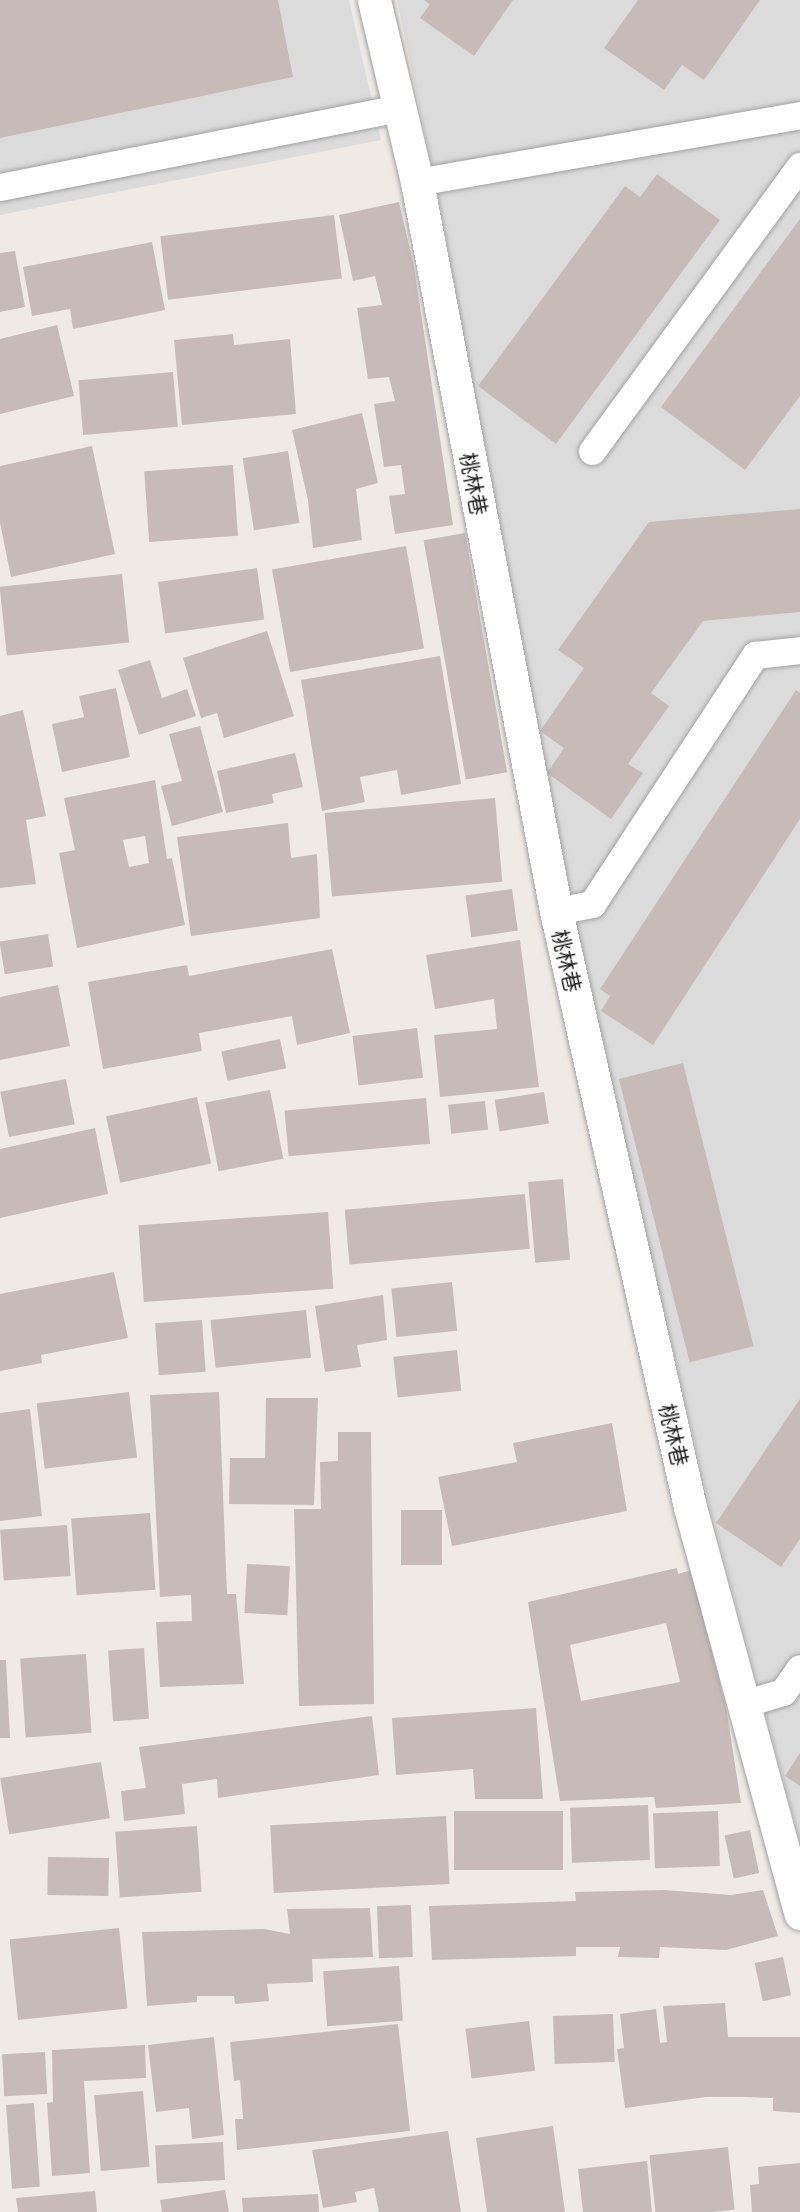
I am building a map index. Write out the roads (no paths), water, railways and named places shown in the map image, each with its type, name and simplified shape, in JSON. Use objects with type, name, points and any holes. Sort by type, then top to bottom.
[{"type":"street","name":"桃林巷","points":[[374,0],[417,182],[556,911],[690,1507],[800,1913]]},
{"type":"lane","points":[[0,187],[399,108]]},
{"type":"lane","points":[[417,182],[800,115]]},
{"type":"lane","points":[[592,451],[800,166]]},
{"type":"lane","points":[[556,911],[592,904],[755,655],[800,650]]},
{"type":"lane","points":[[743,1704],[783,1692],[800,1668]]}]
